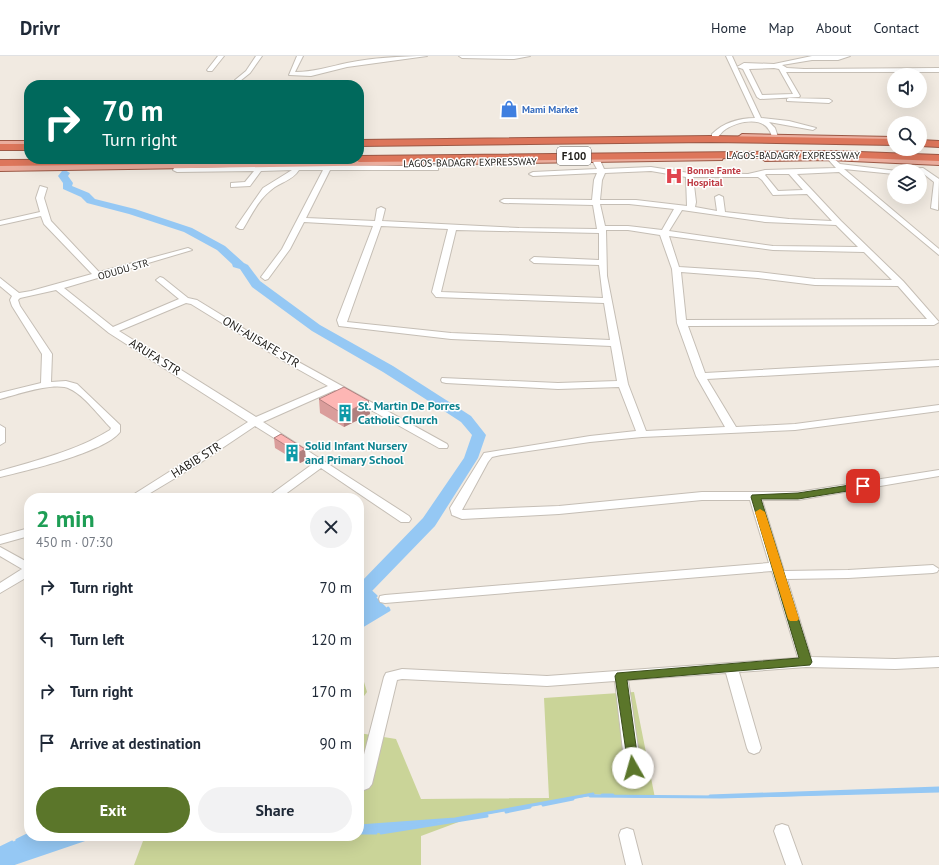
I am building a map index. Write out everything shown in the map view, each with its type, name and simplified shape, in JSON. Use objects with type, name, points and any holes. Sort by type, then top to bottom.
[{"type":"highway","name":"LAGOS-BADAGRY EXPRESSWAY","points":[[364,141],[713,138],[887,141]]},
{"type":"highway","points":[[927,142],[939,143]]},
{"type":"highway","points":[[0,147],[24,145]]},
{"type":"highway","name":"LAGOS-BADAGRY EXPRESSWAY","points":[[364,159],[790,155],[939,158]]},
{"type":"highway","points":[[715,158],[790,155]]},
{"type":"highway","points":[[0,163],[24,163]]},
{"type":"main road","name":"LAGOS-BADAGRY EXPRESSWAY","points":[[713,138],[775,137],[887,141]]},
{"type":"main road","points":[[0,144],[24,145]]},
{"type":"main road","name":"LAGOS-BADAGRY EXPRESSWAY","points":[[364,163],[830,157],[939,162]]},
{"type":"main road","name":"LAGOS-BADAGRY EXPRESSWAY","points":[[0,168],[298,164]]},
{"type":"street","points":[[210,70],[220,56]]},
{"type":"street","points":[[238,80],[248,72],[258,56]]},
{"type":"street","points":[[291,74],[300,56]]},
{"type":"street","points":[[291,74],[311,74],[346,65],[424,56]]},
{"type":"street","points":[[462,56],[514,58],[527,56]]},
{"type":"street","points":[[729,56],[756,99]]},
{"type":"street","points":[[735,56],[756,99]]},
{"type":"street","points":[[740,67],[774,66],[796,60],[838,60],[847,56]]},
{"type":"street","points":[[756,99],[797,96],[780,66],[744,65],[756,99],[759,120]]},
{"type":"street","points":[[774,66],[787,70],[939,70]]},
{"type":"street","points":[[291,74],[311,79]]},
{"type":"street","points":[[756,99],[828,101]]},
{"type":"street","points":[[767,120],[774,130],[775,137]]},
{"type":"street","points":[[713,138],[714,134],[739,122],[767,120],[813,128]]},
{"type":"street","points":[[830,157],[839,168],[939,253]]},
{"type":"street","points":[[596,160],[602,171]]},
{"type":"street","points":[[265,277],[286,249],[328,167]]},
{"type":"street","points":[[177,170],[328,167],[435,168]]},
{"type":"street","points":[[726,167],[730,176]]},
{"type":"street","points":[[234,185],[247,184],[259,168]]},
{"type":"street","points":[[240,226],[267,190],[289,178],[297,168]]},
{"type":"street","points":[[533,174],[658,170],[689,175],[730,176],[759,175],[765,172],[828,172],[839,168],[887,171]]},
{"type":"street","points":[[602,171],[598,180],[596,203],[601,230],[603,264],[614,343],[623,384],[642,434]]},
{"type":"street","points":[[682,323],[934,322],[900,283],[838,223],[791,172]]},
{"type":"street","points":[[927,173],[937,181],[938,184],[935,208]]},
{"type":"street","points":[[689,175],[692,202],[690,210]]},
{"type":"street","points":[[759,175],[765,178],[776,193],[809,192]]},
{"type":"street","points":[[43,188],[40,198],[47,222],[98,276]]},
{"type":"street","points":[[719,197],[721,214]]},
{"type":"street","points":[[504,201],[596,203],[605,201],[644,202],[690,210],[791,223],[838,223]]},
{"type":"street","points":[[679,208],[664,233],[676,269],[682,323],[702,376],[733,431]]},
{"type":"street","points":[[381,209],[378,224],[342,320],[342,324],[451,336],[614,343]]},
{"type":"street","points":[[0,223],[44,213]]},
{"type":"street","points":[[301,220],[453,227],[601,230],[628,228],[773,248],[866,250]]},
{"type":"street","points":[[453,227],[436,292],[439,295],[609,301]]},
{"type":"street","name":"ODUDU STR","points":[[17,296],[58,287],[188,250]]},
{"type":"street","points":[[534,260],[603,264]]},
{"type":"street","points":[[676,269],[758,275],[815,282],[900,283]]},
{"type":"street","name":"ONI-AJISAFE STR","points":[[160,280],[185,300],[194,302],[290,361],[444,446]]},
{"type":"street","points":[[0,281],[17,296],[14,300],[16,306],[47,354],[46,386]]},
{"type":"street","name":"ARUFA STR","points":[[58,287],[112,331],[256,421],[405,519]]},
{"type":"street","points":[[112,331],[185,300]]},
{"type":"street","points":[[702,376],[939,363]]},
{"type":"street","points":[[446,380],[558,386],[623,384]]},
{"type":"street","points":[[0,396],[46,386],[61,384],[73,386],[116,427],[115,432],[105,439],[67,455],[0,474]]},
{"type":"street","points":[[256,421],[336,386]]},
{"type":"street","points":[[939,408],[795,428],[642,434],[590,439],[488,455],[456,508],[456,512],[462,515],[559,510],[647,500],[702,496],[798,496],[939,473]]},
{"type":"street","name":"HABIB STR","points":[[142,493],[193,463],[256,421]]},
{"type":"street","points":[[0,428],[0,442]]},
{"type":"street","points":[[279,493],[321,463]]},
{"type":"street","points":[[755,497],[806,662]]},
{"type":"street","points":[[0,540],[24,533]]},
{"type":"street","points":[[0,551],[24,570]]},
{"type":"street","points":[[385,599],[778,571],[848,574],[933,569]]},
{"type":"street","points":[[0,589],[24,575]]},
{"type":"street","points":[[364,784],[391,677],[402,674],[547,681],[806,662],[895,664],[939,662]]},
{"type":"street","points":[[731,668],[754,748]]},
{"type":"street","points":[[621,676],[633,768]]},
{"type":"street","points":[[782,830],[794,865]]},
{"type":"street","points":[[627,835],[634,865]]},
{"type":"green space","points":[[364,682],[367,692],[364,696]]},
{"type":"green space","points":[[634,692],[655,798],[589,794],[455,819],[364,826],[364,734],[396,739],[421,799],[549,798],[544,698]]},
{"type":"green space","points":[[464,820],[421,836],[421,865],[134,865],[143,841],[364,841],[364,833],[381,833]]},
{"type":"water","points":[[365,583],[366,587],[389,610],[364,625]]},
{"type":"water","points":[[939,788],[939,791],[770,797],[657,798]]},
{"type":"water","points":[[589,794],[654,798],[589,796],[381,833],[364,833],[364,826],[455,819]]},
{"type":"water","points":[[24,836],[24,841],[80,841],[10,865],[0,865],[0,848]]},
{"type":"building","points":[[344,387],[369,401],[343,414],[319,399]]},
{"type":"building","points":[[281,434],[305,449],[298,453],[274,438]]},
{"type":"waterway","points":[[65,173],[63,176],[68,183],[67,187],[85,195],[91,201],[106,206],[131,211],[188,230],[221,248],[238,263],[237,265],[244,267],[256,284],[316,328],[388,369],[466,419],[479,435],[471,458],[429,522],[366,587]]},
{"type":"waterway","points":[[364,584],[365,583],[366,587],[376,596]]},
{"type":"waterway","points":[[364,625],[389,610],[388,608]]},
{"type":"waterway","points":[[710,796],[939,788]]},
{"type":"waterway","points":[[590,796],[721,797],[939,791]]},
{"type":"waterway","points":[[364,826],[455,819],[593,794]]},
{"type":"waterway","points":[[602,795],[613,795]]},
{"type":"waterway","points":[[543,805],[573,799]]},
{"type":"waterway","points":[[506,812],[530,807]]},
{"type":"waterway","points":[[381,833],[487,816]]},
{"type":"waterway","points":[[364,833],[376,833]]},
{"type":"waterway","points":[[17,840],[24,836]]},
{"type":"waterway","points":[[10,865],[80,841]]},
{"type":"waterway","points":[[0,848],[12,842]]},
{"type":"slow traffic","points":[[760,512],[776,567],[794,619]]},
{"type":"place","name":"Mami Market","points":[[509,109]]},
{"type":"place","name":"Bonne Fante Hospital","points":[[674,176]]},
{"type":"place","name":"St. Martin De Porres Catholic Church","points":[[345,413]]},
{"type":"place","name":"Solid Infant Nursery and Primary School","points":[[292,453]]},
{"type":"route","points":[[633,768],[621,676],[806,662],[755,497],[798,496],[863,486]]}]
